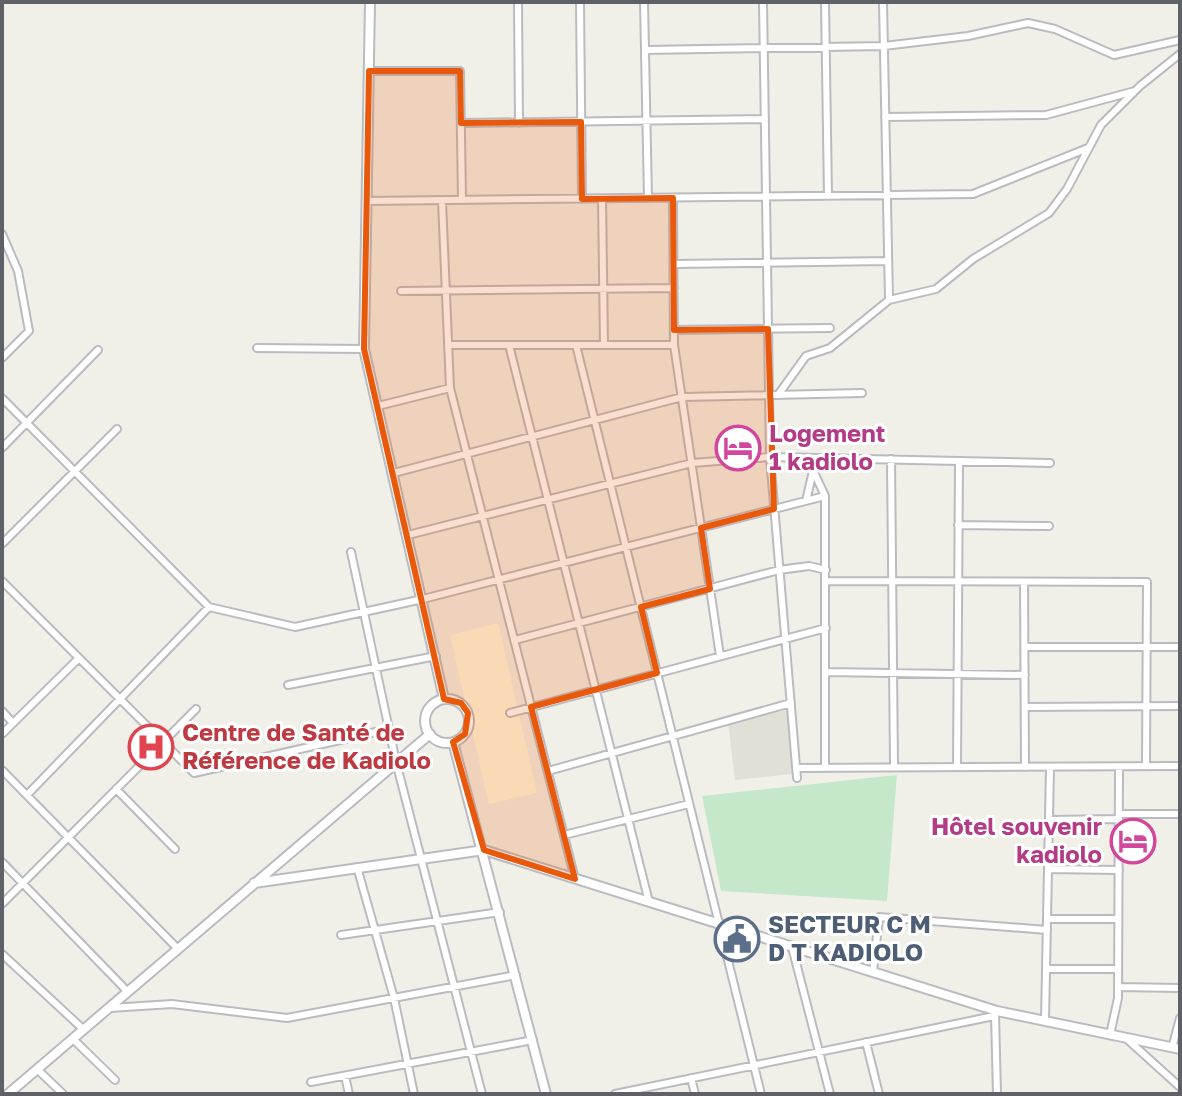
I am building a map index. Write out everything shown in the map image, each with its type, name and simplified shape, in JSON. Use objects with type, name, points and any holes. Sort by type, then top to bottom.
[{"type":"main road","points":[[370,2],[364,349],[444,699]]},
{"type":"main road","points":[[444,699],[456,700],[468,713],[465,734],[453,742],[441,742],[430,734],[427,713],[444,699]]},
{"type":"main road","points":[[8,1094],[430,734]]},
{"type":"main road","points":[[453,742],[546,1094]]},
{"type":"main road","points":[[254,883],[484,850],[873,972],[995,1014],[1176,1048]]},
{"type":"street","points":[[518,2],[519,123]]},
{"type":"street","points":[[580,2],[582,199]]},
{"type":"street","points":[[644,2],[648,198]]},
{"type":"street","points":[[763,2],[770,457],[797,778]]},
{"type":"street","points":[[825,2],[828,196]]},
{"type":"street","points":[[883,2],[889,300]]},
{"type":"street","points":[[645,50],[884,46],[968,36],[1028,23],[1055,29],[1114,55],[1180,40]]},
{"type":"street","points":[[778,395],[806,356],[830,348],[889,300],[936,289],[973,259],[1049,213],[1067,189],[1101,125],[1135,91],[1180,54]]},
{"type":"street","points":[[369,71],[460,71],[462,200]]},
{"type":"street","points":[[885,117],[1046,115],[1135,91]]},
{"type":"street","points":[[461,123],[765,119]]},
{"type":"street","points":[[367,201],[973,194],[1088,148]]},
{"type":"street","points":[[673,198],[674,345],[720,656]]},
{"type":"street","points":[[602,199],[604,345]]},
{"type":"street","points":[[442,201],[450,388],[575,879]]},
{"type":"street","points":[[2,234],[18,271],[29,331],[2,358]]},
{"type":"street","points":[[674,264],[888,261]]},
{"type":"street","points":[[401,291],[674,288]]},
{"type":"street","points":[[674,330],[830,328]]},
{"type":"street","points":[[449,345],[674,345]]},
{"type":"street","points":[[509,345],[649,902]]},
{"type":"street","points":[[576,345],[761,1094]]},
{"type":"street","points":[[257,348],[364,349]]},
{"type":"street","points":[[2,448],[98,350]]},
{"type":"street","points":[[378,406],[450,388]]},
{"type":"street","points":[[394,473],[682,397],[862,393]]},
{"type":"street","points":[[2,398],[209,607],[295,627],[423,599],[825,496]]},
{"type":"street","points":[[2,544],[117,429]]},
{"type":"street","points":[[408,535],[692,463],[770,457],[1050,463]]},
{"type":"street","points":[[808,459],[825,496],[825,768]]},
{"type":"street","points":[[806,501],[813,471],[824,459]]},
{"type":"street","points":[[891,459],[894,767]]},
{"type":"street","points":[[957,767],[959,461]]},
{"type":"street","points":[[958,525],[1049,526]]},
{"type":"street","points":[[351,552],[396,762],[482,1094]]},
{"type":"street","points":[[515,640],[779,570],[809,566],[826,570]]},
{"type":"street","points":[[2,581],[194,773],[389,729]]},
{"type":"street","points":[[826,581],[1147,582],[1146,766]]},
{"type":"street","points":[[1024,582],[1025,767]]},
{"type":"street","points":[[27,795],[209,607]]},
{"type":"street","points":[[510,713],[826,628]]},
{"type":"street","points":[[1025,647],[1180,647]]},
{"type":"street","points":[[288,685],[436,656]]},
{"type":"street","points":[[2,734],[79,658]]},
{"type":"street","points":[[826,672],[1025,675]]},
{"type":"street","points":[[548,771],[791,703]]},
{"type":"street","points":[[1025,707],[1180,706]]},
{"type":"street","points":[[2,904],[196,709]]},
{"type":"street","points":[[2,711],[13,723]]},
{"type":"street","points":[[796,768],[1180,766]]},
{"type":"street","points":[[1045,1021],[1050,767]]},
{"type":"street","points":[[1110,1035],[1118,987],[1119,767]]},
{"type":"street","points":[[2,770],[178,949]]},
{"type":"street","points":[[116,789],[175,849]]},
{"type":"street","points":[[564,835],[689,804]]},
{"type":"street","points":[[1049,820],[1180,814]]},
{"type":"street","points":[[2,862],[128,992]]},
{"type":"street","points":[[357,867],[394,998],[414,1094]]},
{"type":"street","points":[[1048,869],[1119,870]]},
{"type":"street","points":[[341,935],[500,912]]},
{"type":"street","points":[[873,972],[879,917],[1047,930]]},
{"type":"street","points":[[1047,919],[1118,919]]},
{"type":"street","points":[[792,947],[830,1094]]},
{"type":"street","points":[[2,954],[84,1030]]},
{"type":"street","points":[[1046,969],[1118,969]]},
{"type":"street","points":[[110,1008],[172,1004],[287,1018],[516,975]]},
{"type":"street","points":[[1118,987],[1180,988]]},
{"type":"street","points":[[615,1094],[995,1014],[997,1094]]},
{"type":"street","points":[[1176,1048],[1180,1018]]},
{"type":"street","points":[[1125,1038],[1155,1061],[1180,1087]]},
{"type":"street","points":[[73,1039],[115,1080]]},
{"type":"street","points":[[311,1082],[533,1040]]},
{"type":"street","points":[[866,1042],[879,1094]]},
{"type":"street","points":[[37,1069],[63,1094]]},
{"type":"street","points":[[345,1076],[349,1094]]},
{"type":"street","points":[[691,1078],[695,1094]]},
{"type":"highlighted area","points":[[369,71],[460,71],[461,123],[581,122],[582,199],[673,198],[674,330],[768,329],[774,509],[701,528],[710,589],[641,607],[657,673],[531,707],[575,879],[484,850],[453,742],[465,734],[468,713],[461,703],[444,699],[364,349]]},
{"type":"shaded area","points":[[498,623],[537,793],[489,804],[450,635]]},
{"type":"shaded area","points":[[787,710],[792,774],[735,780],[728,722]]},
{"type":"green space","points":[[897,775],[887,901],[721,891],[702,796]]},
{"type":"place","name":"Logement 1 kadiolo","points":[[738,448]]},
{"type":"place","name":"Centre de Santé de Référence de Kadiolo","points":[[151,747]]},
{"type":"place","name":"Hôtel souvenir kadiolo","points":[[1133,841]]},
{"type":"place","name":"SECTEUR C M D T KADIOLO","points":[[737,939]]}]
